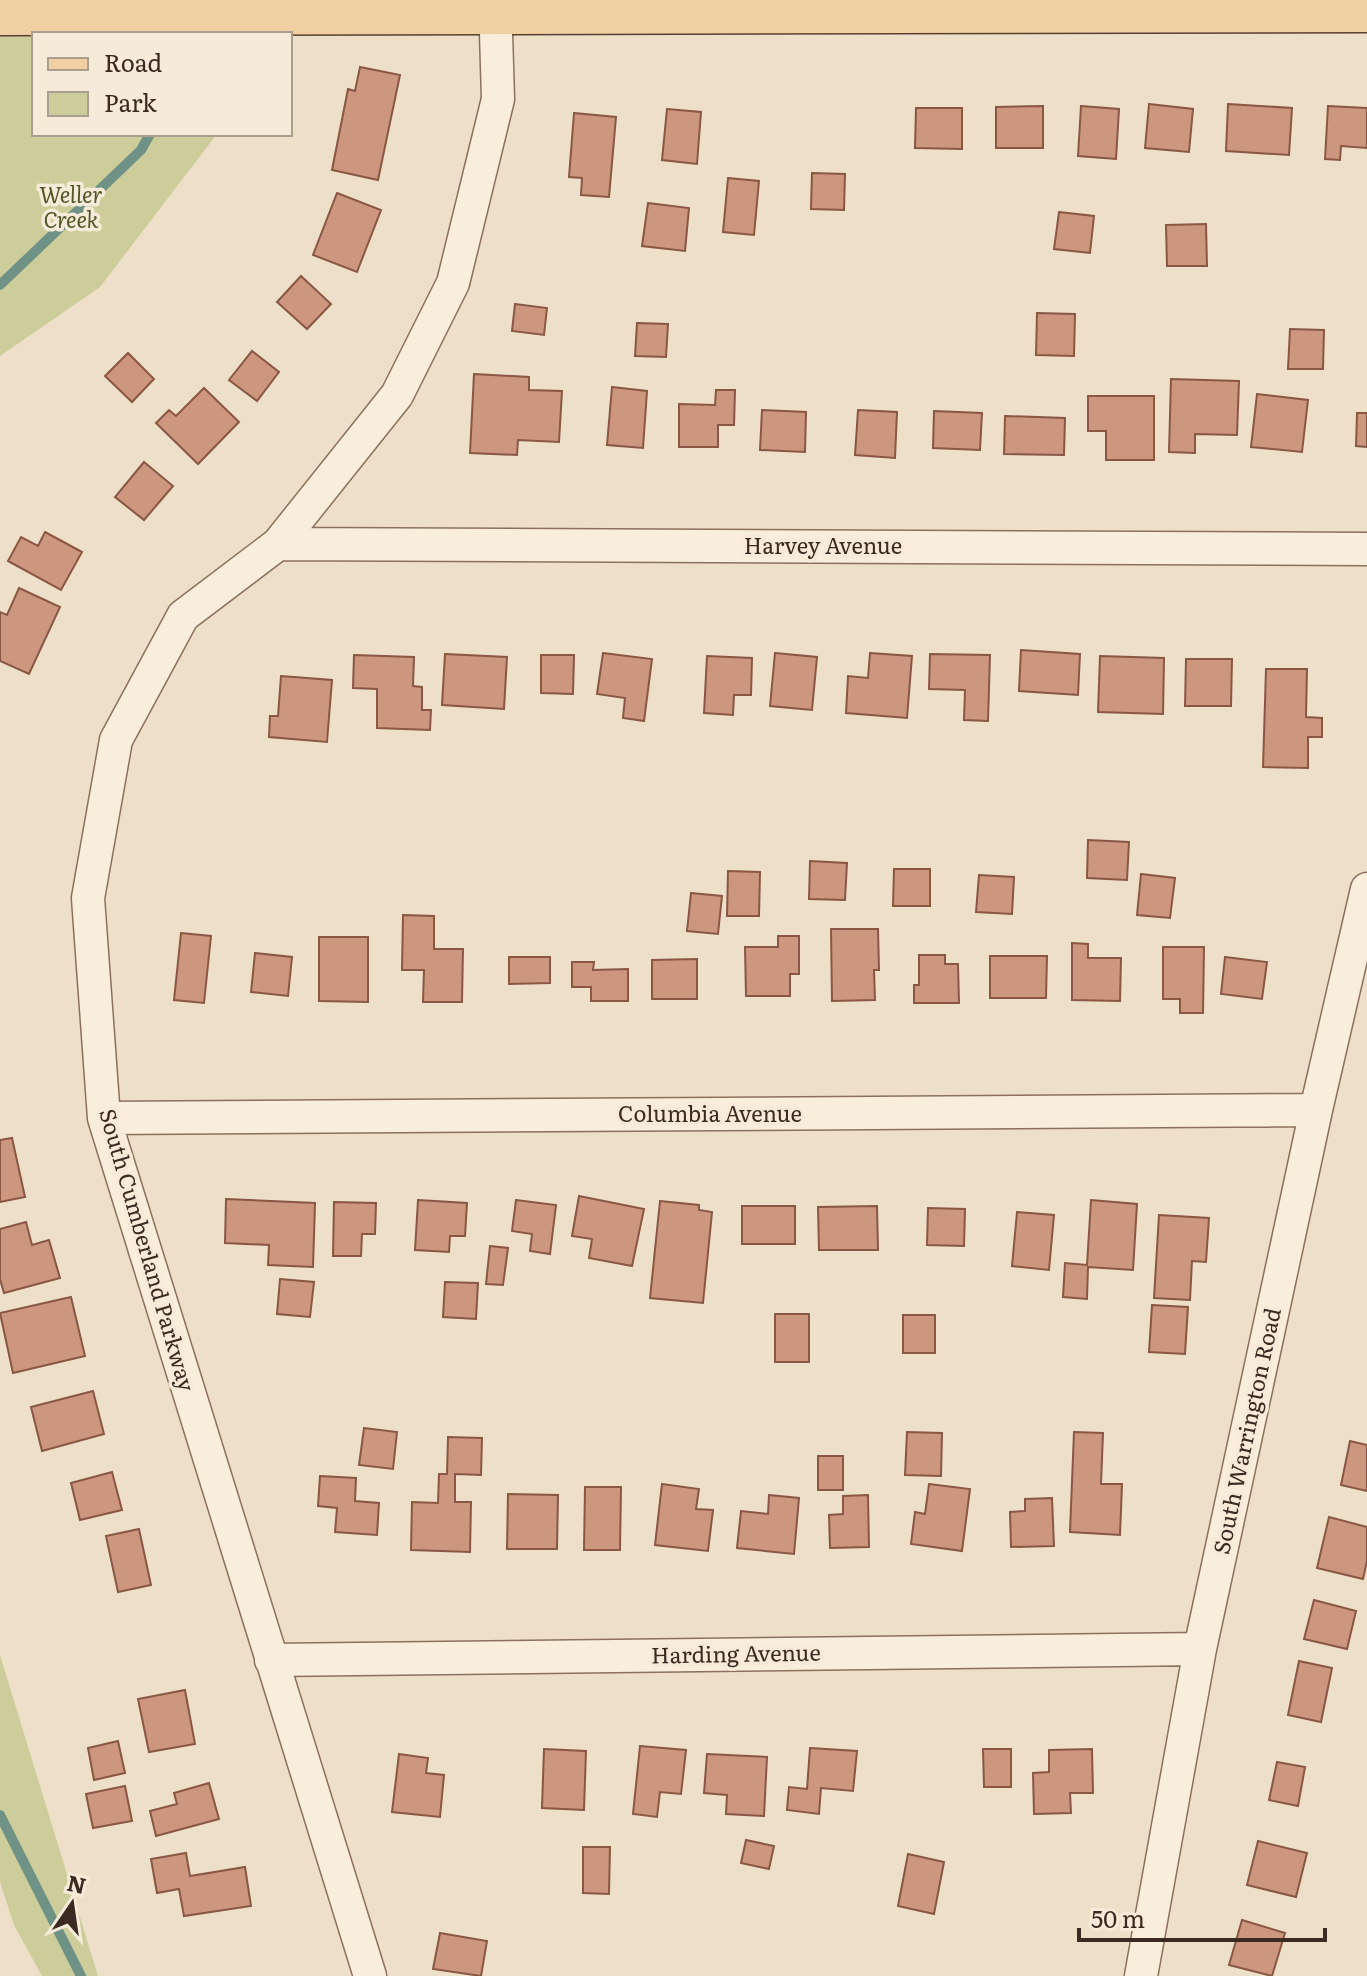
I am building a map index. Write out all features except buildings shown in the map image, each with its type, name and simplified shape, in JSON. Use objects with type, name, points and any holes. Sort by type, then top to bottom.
[{"type":"main road","points":[[0,13],[495,6],[1367,10]]},
{"type":"street","name":"South Cumberland Parkway","points":[[370,1976],[104,1118],[88,898],[116,740],[183,616],[278,544],[397,395],[453,283],[498,99],[495,6]]},
{"type":"street","name":"Harvey Avenue","points":[[278,544],[1367,549]]},
{"type":"street","name":"South Warrington Road","points":[[1141,1976],[1200,1649],[1367,889]]},
{"type":"street","name":"Columbia Avenue","points":[[104,1118],[1316,1110]]},
{"type":"street","name":"Harding Avenue","points":[[271,1660],[1200,1649]]},
{"type":"green space","name":"Weller Creek","points":[[0,35],[32,35],[32,136],[215,136],[100,287],[0,356]]},
{"type":"green space","points":[[0,1655],[98,1976],[42,1976],[14,1925],[0,1882]]},
{"type":"waterway","name":"Weller Creek","points":[[0,285],[141,150],[149,136]]},
{"type":"waterway","name":"Weller Creek","points":[[0,1815],[81,1976]]}]
